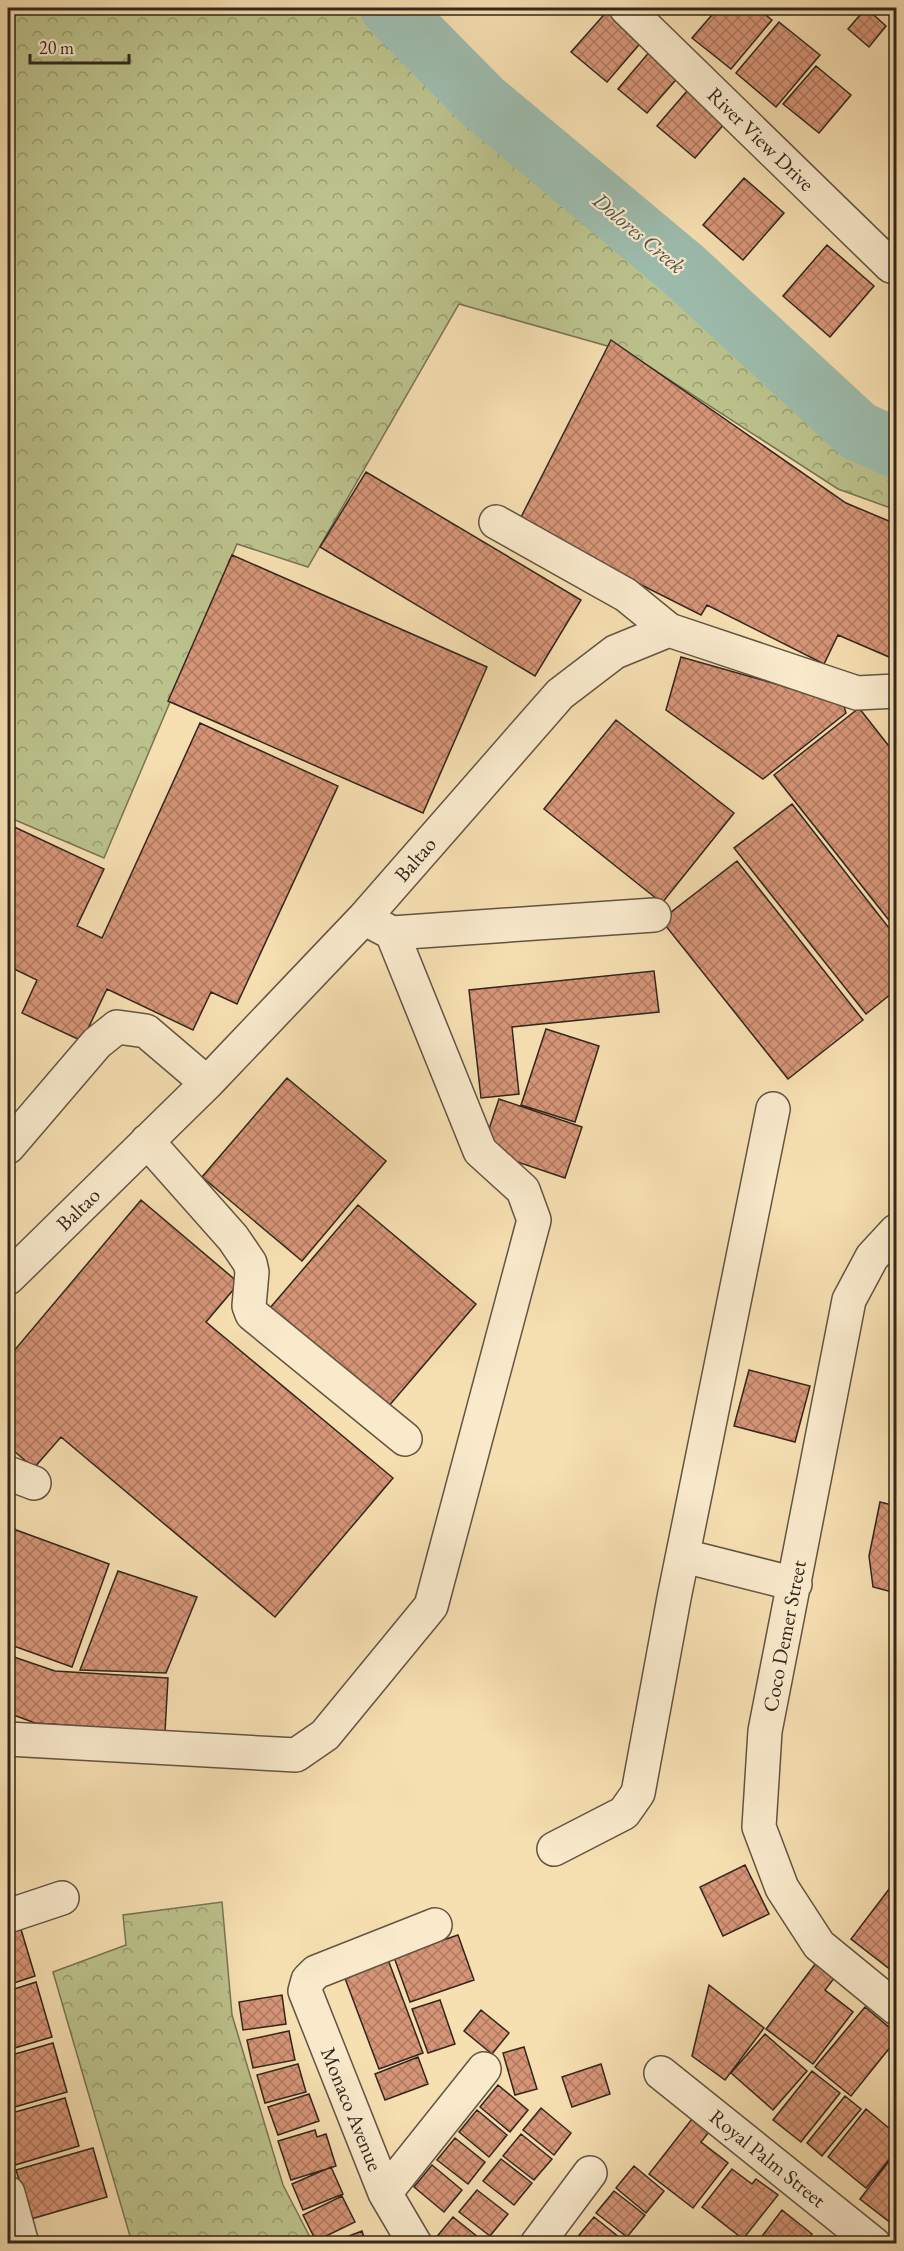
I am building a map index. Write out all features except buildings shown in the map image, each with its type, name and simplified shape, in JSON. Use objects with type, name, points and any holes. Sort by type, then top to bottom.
[{"type":"street","name":"River View Drive","points":[[626,8],[891,266],[897,267]]},
{"type":"street","points":[[496,522],[626,596],[669,630],[857,693],[892,698]]},
{"type":"street","name":"Baltao","points":[[8,1278],[207,1083],[364,918],[560,694],[615,652],[669,630]]},
{"type":"street","points":[[364,918],[392,933],[654,915]]},
{"type":"street","points":[[8,1739],[296,1755],[325,1735],[431,1606],[534,1220],[523,1190],[480,1151],[392,933]]},
{"type":"street","points":[[8,1147],[97,1043],[117,1027],[146,1031],[207,1083]]},
{"type":"street","points":[[554,1848],[624,1813],[634,1803],[638,1793],[773,1109]]},
{"type":"street","points":[[147,1141],[233,1239],[250,1263],[252,1272],[249,1306],[252,1314],[405,1439]]},
{"type":"street","name":"Coco Demer Street","points":[[897,1231],[872,1257],[849,1300],[765,1731],[759,1827],[782,1888],[819,1945],[897,2008]]},
{"type":"street","points":[[684,1556],[795,1584]]},
{"type":"street","points":[[8,1916],[62,1899]]},
{"type":"street","name":"Monaco Avenue","points":[[415,2244],[385,2193],[305,1991],[308,1980],[316,1972],[435,1925]]},
{"type":"street","points":[[385,2193],[484,2069]]},
{"type":"street","name":"Royal Palm Street","points":[[661,2073],[874,2244]]},
{"type":"street","points":[[537,2244],[590,2173]]},
{"type":"street","points":[[8,2193],[22,2244]]},
{"type":"green space","points":[[8,8],[361,8],[604,240],[876,455],[896,462],[896,510],[838,489],[625,351],[459,304],[308,567],[237,544],[104,858],[8,817]]},
{"type":"green space","points":[[222,1902],[232,2015],[283,2185],[313,2243],[132,2243],[53,1972],[126,1945],[123,1915]]},
{"type":"waterway","name":"Dolores Creek","points":[[390,8],[483,102],[684,270],[858,431],[896,448]]}]
